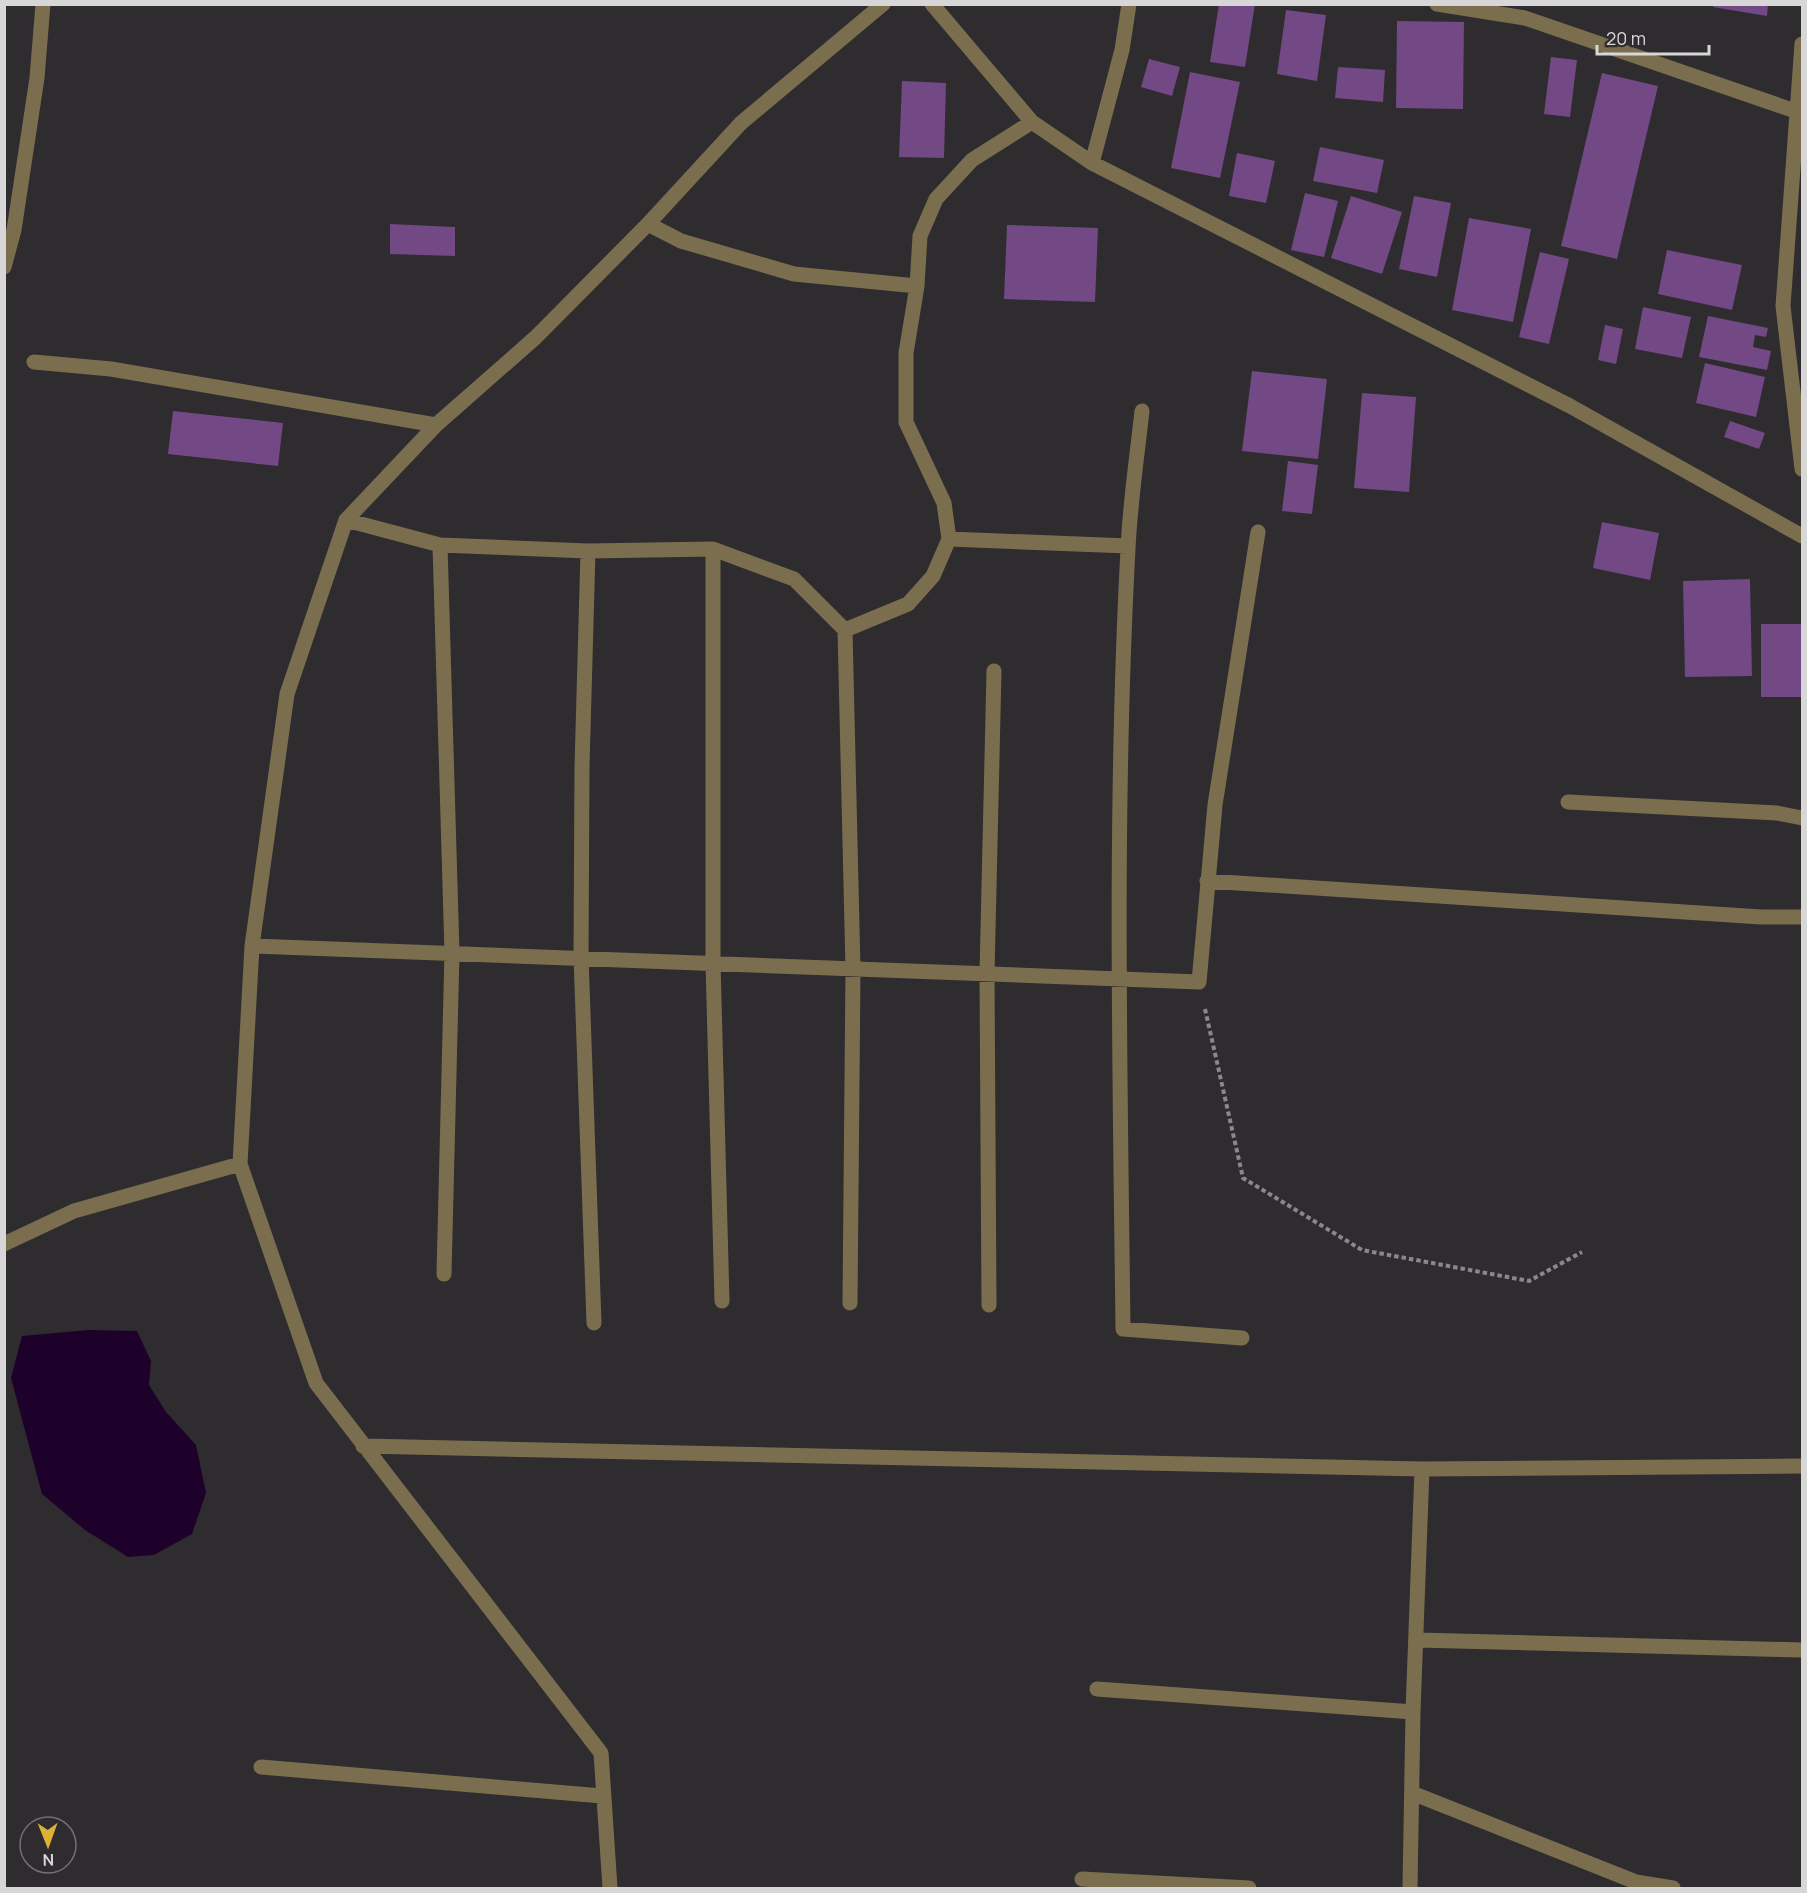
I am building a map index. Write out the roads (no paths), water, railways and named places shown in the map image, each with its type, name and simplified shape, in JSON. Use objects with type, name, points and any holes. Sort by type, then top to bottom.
[{"type":"street","points":[[4,267],[14,230],[35,90],[44,4]]},
{"type":"street","points":[[610,1888],[602,1796],[601,1753],[316,1383],[240,1164],[252,946],[287,694],[346,520],[436,425],[536,337],[648,224],[741,123],[883,4]]},
{"type":"street","points":[[932,4],[1032,122],[1092,163],[1570,406],[1803,536]]},
{"type":"street","points":[[1092,163],[1122,50],[1129,4]]},
{"type":"street","points":[[1437,4],[1525,18],[1798,112]]},
{"type":"street","points":[[1803,44],[1783,306],[1803,469]]},
{"type":"street","points":[[845,630],[908,604],[933,576],[949,539],[944,503],[906,422],[906,353],[917,286],[920,236],[936,199],[972,160],[1032,122]]},
{"type":"street","points":[[648,224],[681,240],[794,274],[917,286]]},
{"type":"street","points":[[34,362],[111,369],[436,425]]},
{"type":"street","points":[[1142,411],[1128,546],[1118,980],[1123,1329],[1242,1338]]},
{"type":"street","points":[[346,520],[440,545],[588,551],[712,549],[794,579],[845,630],[853,969],[850,1303]]},
{"type":"street","points":[[252,946],[1200,982],[1215,805],[1258,532]]},
{"type":"street","points":[[949,539],[1128,546]]},
{"type":"street","points":[[440,545],[452,953],[444,1274]]},
{"type":"street","points":[[712,549],[713,963],[722,1301]]},
{"type":"street","points":[[588,551],[582,767],[581,957],[594,1323]]},
{"type":"street","points":[[989,1305],[987,974],[994,671]]},
{"type":"street","points":[[1568,802],[1777,813],[1803,818]]},
{"type":"street","points":[[1207,881],[1750,916],[1803,917]]},
{"type":"street","points":[[4,1244],[74,1211],[240,1164]]},
{"type":"street","points":[[363,1446],[1422,1469],[1803,1466]]},
{"type":"street","points":[[1410,1888],[1413,1712],[1422,1469]]},
{"type":"street","points":[[1417,1640],[1803,1650]]},
{"type":"street","points":[[1097,1689],[1413,1712]]},
{"type":"street","points":[[261,1767],[602,1796]]},
{"type":"street","points":[[1412,1793],[1636,1882],[1673,1888]]},
{"type":"street","points":[[1082,1879],[1249,1888]]}]
